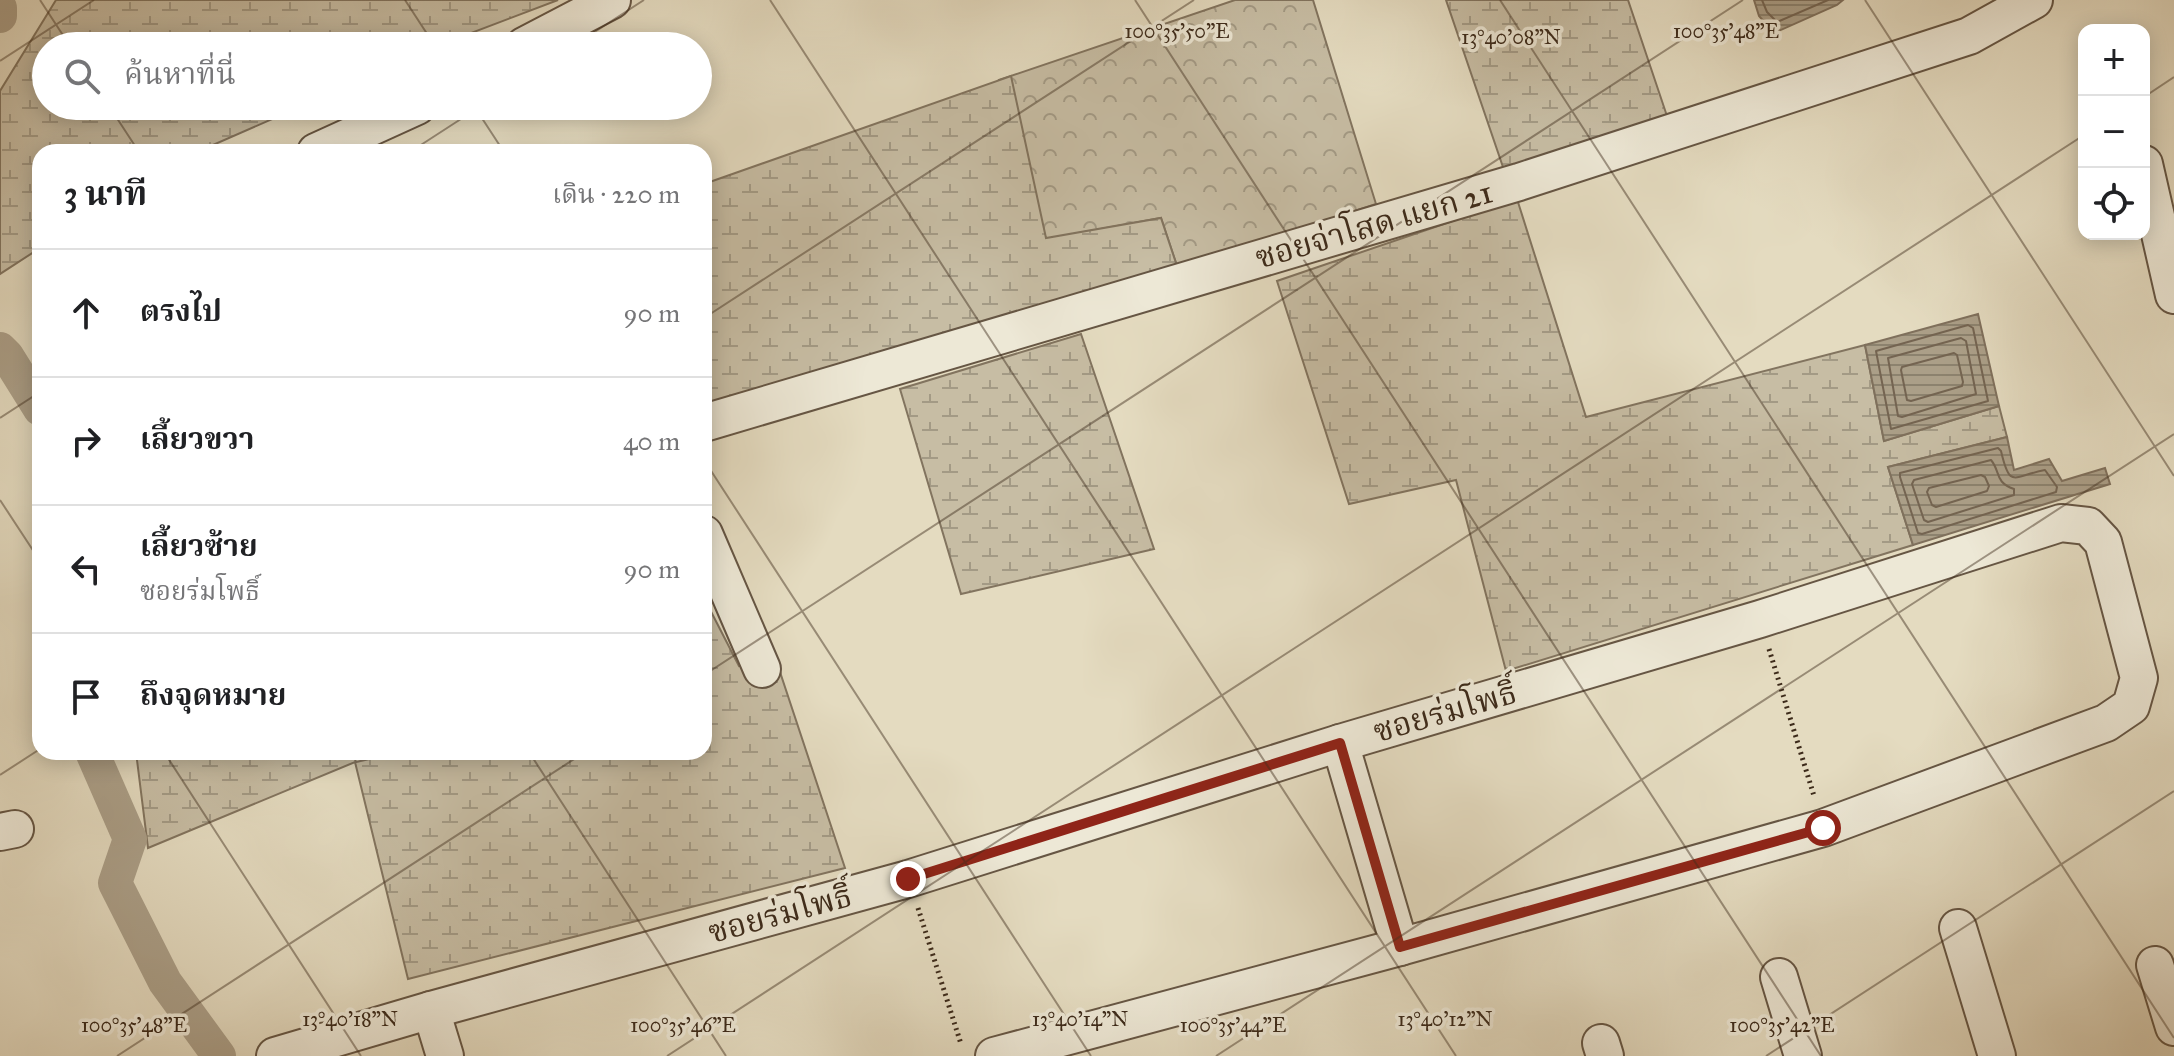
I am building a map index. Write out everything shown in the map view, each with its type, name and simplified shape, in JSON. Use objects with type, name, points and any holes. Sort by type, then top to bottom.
[{"type":"street","points":[[551,32],[612,0]]},
{"type":"street","name":"ซอยจ่าโสด แยก 21","points":[[712,421],[1519,182],[1976,16],[2034,0]]},
{"type":"street","points":[[334,144],[386,120]]},
{"type":"street","points":[[2145,168],[2172,275]]},
{"type":"street","name":"ซอยร่มโพธิ์","points":[[286,1053],[908,879],[1340,743],[1760,619],[2061,523],[2088,526],[2103,542],[2139,678],[2131,706],[2106,723],[1823,828]]},
{"type":"street","points":[[712,553],[762,669]]},
{"type":"street","points":[[1340,743],[1400,947]]},
{"type":"street","points":[[994,1056],[1400,947],[1823,828]]},
{"type":"street","points":[[1958,928],[1997,1056]]},
{"type":"street","points":[[2155,965],[2174,1027]]},
{"type":"street","points":[[1779,977],[1803,1056]]},
{"type":"street","points":[[431,1010],[445,1056]]},
{"type":"path","points":[[1760,619],[1823,828]]},
{"type":"path","points":[[908,879],[965,1056]]},
{"type":"green space","points":[[56,0],[558,0],[474,32],[36,32]]},
{"type":"green space","points":[[1235,0],[1313,0],[1376,204],[1178,269],[1161,218],[1046,239],[999,80]]},
{"type":"green space","points":[[1446,0],[1628,0],[1667,116],[1504,170]]},
{"type":"green space","points":[[32,39],[32,120],[270,120],[215,144],[32,144],[32,253],[0,274],[0,91]]},
{"type":"green space","points":[[1011,76],[1046,238],[1161,218],[1178,269],[712,404],[712,181]]},
{"type":"green space","points":[[1517,199],[1586,417],[1865,345],[1884,441],[1999,406],[2007,437],[1888,467],[1913,545],[1506,671],[1456,480],[1349,504],[1277,281]]},
{"type":"green space","points":[[1081,334],[1154,549],[961,594],[900,389]]},
{"type":"green space","points":[[712,614],[739,666],[775,657],[845,868],[408,979],[355,762],[148,848],[137,760],[712,760]]},
{"type":"water","points":[[1754,0],[1843,0],[1774,33],[1759,16]]},
{"type":"water","points":[[1978,314],[1999,406],[1884,441],[1865,345]]},
{"type":"water","points":[[2007,437],[2014,470],[2049,459],[2062,481],[2105,468],[2110,484],[1913,545],[1888,467]]},
{"type":"waterway","points":[[0,8],[0,16]]},
{"type":"waterway","points":[[0,349],[32,396]]},
{"type":"waterway","points":[[95,760],[130,839],[115,883],[165,982],[219,1056]]},
{"type":"route","points":[[908,879],[1340,743],[1400,947],[1823,828]]}]
